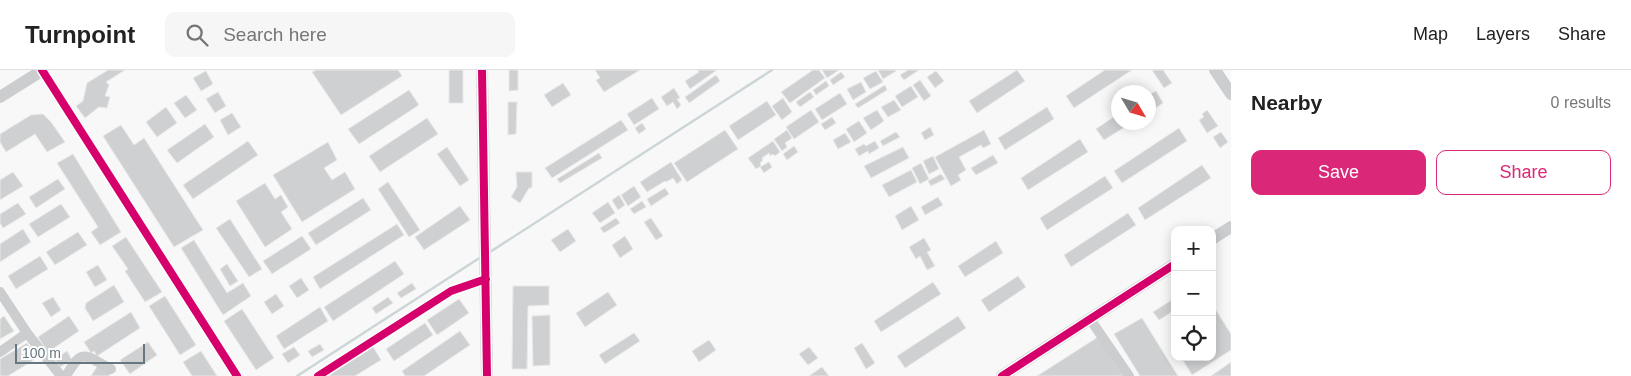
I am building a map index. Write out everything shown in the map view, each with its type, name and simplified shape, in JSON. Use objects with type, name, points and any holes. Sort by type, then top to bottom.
[{"type":"street","points":[[0,97],[43,70],[237,376]]},
{"type":"street","points":[[482,70],[487,376]]},
{"type":"street","points":[[1215,70],[1231,94]]},
{"type":"street","points":[[1216,236],[1231,227]]},
{"type":"street","points":[[1002,376],[1171,267]]},
{"type":"street","points":[[318,376],[451,291],[486,279]]},
{"type":"street","points":[[0,292],[27,333],[61,376]]},
{"type":"street","points":[[1090,319],[1129,376]]},
{"type":"street","points":[[0,352],[27,333]]},
{"type":"street","points":[[66,376],[76,360],[81,356],[86,356],[111,370]]},
{"type":"building","points":[[108,70],[125,70],[106,82],[109,85],[105,96],[110,97],[107,108],[99,107],[85,118],[76,106],[83,101],[87,83]]},
{"type":"building","points":[[316,70],[398,70],[402,76],[341,115],[312,72]]},
{"type":"building","points":[[449,70],[463,70],[463,103],[449,103]]},
{"type":"building","points":[[509,70],[518,70],[518,90],[509,91]]},
{"type":"building","points":[[595,70],[640,70],[604,92],[596,80],[600,78]]},
{"type":"building","points":[[697,70],[717,70],[690,89],[685,81],[699,72]]},
{"type":"building","points":[[813,70],[819,70],[825,78],[790,103],[781,92]]},
{"type":"building","points":[[822,70],[839,70],[827,78]]},
{"type":"building","points":[[878,70],[896,70],[896,71],[883,79]]},
{"type":"building","points":[[908,70],[919,70],[904,80],[900,75]]},
{"type":"building","points":[[1017,70],[1025,81],[977,113],[969,101]]},
{"type":"building","points":[[1105,70],[1132,70],[1074,108],[1066,96]]},
{"type":"building","points":[[1152,70],[1163,70],[1172,83],[1164,88]]},
{"type":"building","points":[[206,71],[213,84],[201,91],[193,78]]},
{"type":"building","points":[[876,71],[883,82],[870,89],[863,78]]},
{"type":"building","points":[[936,71],[944,81],[935,88],[927,77]]},
{"type":"building","points":[[841,72],[845,77],[833,85],[830,80]]},
{"type":"building","points":[[716,75],[720,81],[689,103],[685,97]]},
{"type":"building","points":[[920,80],[931,96],[924,101],[913,85]]},
{"type":"building","points":[[826,81],[829,86],[816,95],[813,90]]},
{"type":"building","points":[[861,82],[866,92],[853,100],[847,89]]},
{"type":"building","points":[[563,83],[571,95],[552,107],[544,95]]},
{"type":"building","points":[[885,85],[887,90],[858,108],[855,104]]},
{"type":"building","points":[[911,86],[918,97],[902,107],[895,96]]},
{"type":"building","points":[[674,88],[680,98],[677,99],[681,105],[677,109],[673,102],[667,106],[661,97]]},
{"type":"building","points":[[409,90],[419,105],[359,144],[348,129]]},
{"type":"building","points":[[1156,91],[1163,103],[1156,108]]},
{"type":"building","points":[[218,92],[226,106],[215,113],[206,99]]},
{"type":"building","points":[[810,92],[814,97],[800,107],[796,102]]},
{"type":"building","points":[[840,93],[847,104],[822,120],[815,109]]},
{"type":"building","points":[[186,95],[197,110],[185,118],[174,103]]},
{"type":"building","points":[[652,98],[659,109],[634,125],[627,114]]},
{"type":"building","points":[[783,98],[792,112],[782,120],[772,106]]},
{"type":"building","points":[[894,100],[901,110],[888,117],[881,107]]},
{"type":"building","points":[[767,101],[776,115],[738,140],[729,126]]},
{"type":"building","points":[[508,102],[517,102],[516,134],[508,135]]},
{"type":"building","points":[[166,107],[177,123],[157,137],[146,122]]},
{"type":"building","points":[[1047,107],[1054,119],[1005,150],[998,138]]},
{"type":"building","points":[[811,110],[819,122],[794,139],[786,127]]},
{"type":"building","points":[[877,110],[884,121],[871,130],[863,118]]},
{"type":"building","points":[[1207,110],[1218,126],[1207,133],[1199,120],[1204,117],[1202,114]]},
{"type":"building","points":[[232,113],[241,127],[228,135],[220,120]]},
{"type":"building","points":[[43,114],[65,142],[47,152],[35,134],[6,152],[0,142],[0,134],[31,115]]},
{"type":"building","points":[[832,117],[836,123],[825,130],[821,124]]},
{"type":"building","points":[[427,118],[438,134],[380,172],[369,156]]},
{"type":"building","points":[[1111,119],[1111,130],[1120,130],[1104,140],[1096,129]]},
{"type":"building","points":[[621,120],[628,130],[552,178],[545,168]]},
{"type":"building","points":[[859,121],[867,133],[854,142],[846,129]]},
{"type":"building","points":[[642,123],[646,129],[639,134],[635,128]]},
{"type":"building","points":[[205,124],[214,137],[177,163],[167,150]]},
{"type":"building","points":[[121,125],[134,145],[144,138],[203,230],[174,247],[103,136]]},
{"type":"building","points":[[930,127],[934,135],[925,140],[921,133]]},
{"type":"building","points":[[1179,128],[1187,141],[1122,183],[1114,171]]},
{"type":"building","points":[[725,130],[738,149],[687,182],[674,163]]},
{"type":"building","points":[[787,130],[792,138],[785,143],[787,147],[782,151],[774,139]]},
{"type":"building","points":[[984,130],[991,144],[983,148],[981,145],[959,157],[966,170],[958,175],[961,180],[951,186],[935,157]]},
{"type":"building","points":[[896,132],[900,137],[883,146],[880,141]]},
{"type":"building","points":[[1221,132],[1228,142],[1220,148],[1213,137]]},
{"type":"building","points":[[845,133],[851,142],[838,149],[833,140]]},
{"type":"building","points":[[1080,139],[1088,152],[1028,190],[1021,178]]},
{"type":"building","points":[[248,141],[258,155],[193,199],[183,185]]},
{"type":"building","points":[[773,141],[780,152],[775,156],[773,154],[770,156],[769,153],[762,158],[761,166],[756,169],[748,158]]},
{"type":"building","points":[[875,141],[879,148],[869,154],[868,151],[859,156],[855,149]]},
{"type":"building","points":[[328,142],[337,160],[324,168],[332,180],[345,172],[355,189],[302,222],[273,175]]},
{"type":"building","points":[[794,146],[798,152],[787,160],[783,154]]},
{"type":"building","points":[[447,147],[469,180],[460,186],[437,154]]},
{"type":"building","points":[[903,147],[909,158],[871,178],[864,166]]},
{"type":"building","points":[[599,153],[602,158],[560,183],[557,179]]},
{"type":"building","points":[[73,154],[121,232],[100,245],[91,232],[98,227],[57,163]]},
{"type":"building","points":[[993,155],[998,163],[976,175],[971,168]]},
{"type":"building","points":[[933,156],[939,169],[929,174],[923,161]]},
{"type":"building","points":[[671,162],[682,180],[677,184],[673,178],[647,192],[640,182]]},
{"type":"building","points":[[769,162],[772,167],[764,173],[760,167]]},
{"type":"building","points":[[921,163],[929,179],[920,184],[912,168]]},
{"type":"building","points":[[1202,165],[1211,178],[1145,220],[1138,208]]},
{"type":"building","points":[[911,170],[917,182],[889,197],[882,185]]},
{"type":"building","points":[[13,172],[23,186],[0,200],[0,180]]},
{"type":"building","points":[[516,172],[532,172],[532,188],[529,188],[520,203],[511,197],[517,187]]},
{"type":"building","points":[[941,174],[945,179],[931,186],[928,181]]},
{"type":"building","points":[[1105,176],[1113,188],[1047,230],[1040,218]]},
{"type":"building","points":[[58,179],[65,189],[36,208],[29,197]]},
{"type":"building","points":[[388,182],[420,230],[409,237],[378,189]]},
{"type":"building","points":[[265,183],[275,199],[281,195],[288,207],[281,212],[292,229],[265,247],[236,201]]},
{"type":"building","points":[[634,186],[641,197],[628,206],[621,195]]},
{"type":"building","points":[[665,188],[669,194],[651,206],[647,199]]},
{"type":"building","points":[[619,195],[625,205],[618,210],[612,200]]},
{"type":"building","points":[[938,197],[943,205],[925,215],[921,207]]},
{"type":"building","points":[[363,198],[371,210],[316,245],[308,233]]},
{"type":"building","points":[[642,201],[646,207],[634,214],[630,209]]},
{"type":"building","points":[[608,202],[615,213],[600,223],[592,213]]},
{"type":"building","points":[[18,203],[26,214],[3,228],[0,223],[0,214]]},
{"type":"building","points":[[61,204],[70,217],[38,237],[29,224]]},
{"type":"building","points":[[460,206],[470,220],[424,250],[415,237]]},
{"type":"building","points":[[911,206],[919,220],[902,230],[895,216]]},
{"type":"building","points":[[1128,213],[1136,225],[1071,267],[1064,255]]},
{"type":"building","points":[[616,218],[620,223],[604,233],[600,228]]},
{"type":"building","points":[[651,218],[663,236],[656,240],[644,222]]},
{"type":"building","points":[[230,219],[262,269],[249,277],[216,228]]},
{"type":"building","points":[[397,224],[404,235],[320,289],[313,277]]},
{"type":"building","points":[[23,229],[31,242],[0,262],[0,244]]},
{"type":"building","points":[[568,229],[576,241],[560,252],[551,240]]},
{"type":"building","points":[[78,232],[87,245],[55,265],[46,252]]},
{"type":"building","points":[[302,236],[311,249],[272,274],[263,261]]},
{"type":"building","points":[[625,236],[633,249],[620,258],[612,245]]},
{"type":"building","points":[[126,237],[162,292],[145,302],[125,271],[128,269],[112,246]]},
{"type":"building","points":[[924,238],[931,250],[927,252],[935,266],[927,270],[920,256],[916,259],[909,247]]},
{"type":"building","points":[[194,240],[227,293],[243,283],[251,296],[223,315],[181,248]]},
{"type":"building","points":[[996,241],[1003,253],[965,277],[958,266]]},
{"type":"building","points":[[40,256],[48,269],[16,289],[8,276]]},
{"type":"building","points":[[395,261],[404,274],[333,321],[324,307]]},
{"type":"building","points":[[227,264],[238,281],[230,286],[220,269]]},
{"type":"building","points":[[98,265],[107,280],[95,287],[86,272]]},
{"type":"building","points":[[1018,276],[1026,287],[989,312],[981,300]]},
{"type":"building","points":[[301,278],[309,290],[297,298],[289,286]]},
{"type":"building","points":[[933,282],[941,294],[881,332],[874,321]]},
{"type":"building","points":[[412,283],[416,289],[401,298],[397,293]]},
{"type":"building","points":[[114,285],[124,302],[93,321],[85,308],[86,303]]},
{"type":"building","points":[[513,286],[549,286],[549,305],[528,306],[527,369],[512,369]]},
{"type":"building","points":[[608,292],[617,305],[585,327],[576,313]]},
{"type":"building","points":[[276,294],[284,306],[272,314],[264,302]]},
{"type":"building","points":[[165,296],[196,345],[180,355],[149,306]]},
{"type":"building","points":[[53,297],[61,310],[51,317],[42,303]]},
{"type":"building","points":[[388,297],[393,303],[376,314],[372,308]]},
{"type":"building","points":[[459,299],[469,313],[437,335],[427,320]]},
{"type":"building","points":[[1171,301],[1171,312],[1159,320],[1153,312]]},
{"type":"building","points":[[320,307],[328,321],[284,349],[276,336]]},
{"type":"building","points":[[242,309],[274,358],[256,370],[224,321]]},
{"type":"building","points":[[1216,310],[1231,334],[1231,350],[1216,360]]},
{"type":"building","points":[[131,312],[140,328],[97,356],[94,351],[91,353],[84,342]]},
{"type":"building","points":[[550,315],[550,365],[533,366],[532,316]]},
{"type":"building","points":[[4,316],[14,331],[0,339],[0,319]]},
{"type":"building","points":[[69,316],[79,331],[48,352],[38,337]]},
{"type":"building","points":[[958,316],[966,328],[905,368],[897,356]]},
{"type":"building","points":[[1142,318],[1178,376],[1140,376],[1114,334]]},
{"type":"building","points":[[425,323],[433,335],[394,361],[386,349]]},
{"type":"building","points":[[460,331],[470,345],[424,376],[405,376],[402,371]]},
{"type":"building","points":[[634,333],[640,341],[605,364],[599,355]]},
{"type":"building","points":[[1098,337],[1123,376],[1037,376]]},
{"type":"building","points":[[709,340],[716,350],[699,362],[692,351]]},
{"type":"building","points":[[148,342],[157,355],[130,374],[120,360]]},
{"type":"building","points":[[27,343],[37,358],[8,376],[0,376],[0,359]]},
{"type":"building","points":[[862,343],[875,363],[866,369],[854,348]]},
{"type":"building","points":[[320,344],[324,350],[312,357],[308,351]]},
{"type":"building","points":[[372,345],[381,360],[355,376],[323,376]]},
{"type":"building","points":[[294,347],[300,355],[288,363],[282,354]]},
{"type":"building","points":[[809,347],[818,358],[808,365],[799,354]]},
{"type":"building","points":[[67,351],[72,360],[60,367],[55,359]]},
{"type":"building","points":[[201,351],[217,376],[192,376],[183,362]]},
{"type":"building","points":[[1183,361],[1214,361],[1192,375]]},
{"type":"building","points":[[1231,362],[1231,376],[1211,376]]},
{"type":"building","points":[[98,365],[111,373],[109,376],[91,376]]},
{"type":"building","points":[[822,367],[829,376],[809,376]]},
{"type":"waterway","points":[[490,252],[772,70]]},
{"type":"waterway","points":[[297,376],[481,257]]},
{"type":"cycle path","points":[[42,70],[237,376]]},
{"type":"cycle path","points":[[482,70],[487,376]]},
{"type":"cycle path","points":[[1002,376],[1171,267]]},
{"type":"cycle path","points":[[318,376],[451,291],[486,279]]}]
